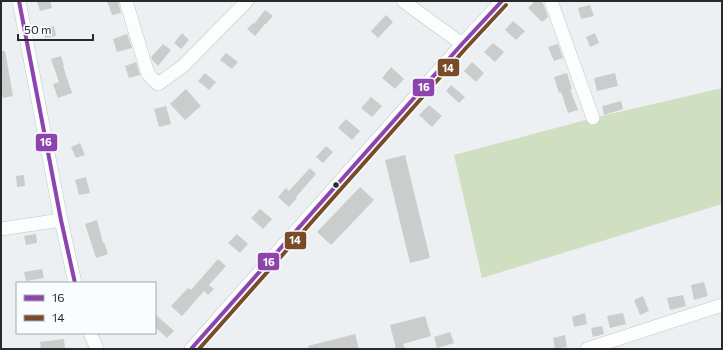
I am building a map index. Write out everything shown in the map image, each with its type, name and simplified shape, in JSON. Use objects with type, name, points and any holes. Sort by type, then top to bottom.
[{"type":"street","points":[[18,1],[60,220],[75,282]]},
{"type":"street","points":[[126,1],[148,74],[158,84],[182,66],[247,1]]},
{"type":"street","points":[[403,1],[462,44]]},
{"type":"street","points":[[191,349],[502,1]]},
{"type":"street","points":[[551,1],[593,118]]},
{"type":"street","points":[[1,229],[60,220]]},
{"type":"street","points":[[587,349],[722,306]]},
{"type":"street","points":[[90,334],[96,349]]},
{"type":"green space","points":[[722,88],[722,204],[482,278],[454,155],[593,118]]},
{"type":"building","points":[[37,1],[50,1],[52,8],[40,11]]},
{"type":"building","points":[[107,1],[118,1],[121,13],[112,15]]},
{"type":"building","points":[[535,1],[541,1],[543,3],[548,17],[542,22],[528,8]]},
{"type":"building","points":[[590,5],[594,16],[581,19],[578,8]]},
{"type":"building","points":[[265,10],[273,16],[255,36],[247,29],[253,23],[254,24]]},
{"type":"building","points":[[386,15],[393,22],[378,38],[371,31]]},
{"type":"building","points":[[513,21],[525,31],[516,40],[505,30]]},
{"type":"building","points":[[54,26],[56,36],[45,38],[43,29]]},
{"type":"building","points":[[182,33],[189,40],[181,49],[174,43]]},
{"type":"building","points":[[595,33],[599,43],[590,47],[586,37]]},
{"type":"building","points":[[127,34],[132,48],[117,52],[113,39]]},
{"type":"building","points":[[493,43],[504,52],[495,62],[484,52]]},
{"type":"building","points":[[163,44],[171,50],[158,66],[151,57]]},
{"type":"building","points":[[558,44],[563,58],[554,61],[548,47]]},
{"type":"building","points":[[1,51],[5,51],[13,96],[3,98],[1,90]]},
{"type":"building","points":[[226,53],[238,62],[232,69],[220,60]]},
{"type":"building","points":[[61,56],[72,93],[58,98],[53,84],[59,82],[51,59]]},
{"type":"building","points":[[136,62],[140,75],[129,78],[125,66]]},
{"type":"building","points":[[472,62],[484,73],[476,82],[464,71]]},
{"type":"building","points":[[391,67],[404,79],[395,89],[382,78]]},
{"type":"building","points":[[205,73],[216,82],[209,90],[198,81]]},
{"type":"building","points":[[567,73],[572,89],[570,89],[578,110],[568,113],[554,77]]},
{"type":"building","points":[[615,73],[618,86],[597,91],[594,78]]},
{"type":"building","points":[[451,85],[465,97],[459,103],[446,91]]},
{"type":"building","points":[[186,89],[201,106],[185,120],[170,104]]},
{"type":"building","points":[[371,97],[382,106],[372,117],[361,108]]},
{"type":"building","points":[[621,101],[623,109],[604,115],[602,106]]},
{"type":"building","points":[[429,105],[442,116],[432,127],[419,115]]},
{"type":"building","points":[[166,106],[171,124],[159,127],[154,109]]},
{"type":"building","points":[[346,119],[360,131],[352,140],[338,128]]},
{"type":"building","points":[[80,143],[85,155],[76,158],[71,147]]},
{"type":"building","points":[[326,146],[333,152],[323,163],[316,157]]},
{"type":"building","points":[[405,155],[430,258],[410,263],[385,160]]},
{"type":"building","points":[[310,168],[316,174],[289,207],[278,197],[286,188],[289,191]]},
{"type":"building","points":[[24,175],[25,186],[17,187],[16,176]]},
{"type":"building","points":[[86,177],[90,193],[79,195],[75,180]]},
{"type":"building","points":[[360,187],[374,200],[331,245],[317,232]]},
{"type":"building","points":[[260,209],[272,219],[263,229],[251,218]]},
{"type":"building","points":[[97,220],[103,243],[104,242],[108,254],[96,258],[85,224]]},
{"type":"building","points":[[36,234],[37,243],[26,245],[24,236]]},
{"type":"building","points":[[237,234],[248,244],[240,253],[228,243]]},
{"type":"building","points":[[218,259],[226,266],[209,285],[214,289],[208,295],[204,291],[182,316],[171,306],[188,288],[191,290]]},
{"type":"building","points":[[42,269],[44,278],[26,281],[24,272]]},
{"type":"building","points":[[704,282],[708,296],[694,300],[691,285]]},
{"type":"building","points":[[683,295],[686,306],[670,310],[667,298]]},
{"type":"building","points":[[643,296],[649,311],[640,315],[634,300]]},
{"type":"building","points":[[585,313],[587,324],[574,327],[572,317]]},
{"type":"building","points":[[623,313],[626,324],[610,328],[607,316]]},
{"type":"building","points":[[156,315],[174,331],[167,338],[156,328]]},
{"type":"building","points":[[425,316],[431,336],[403,344],[405,349],[396,349],[390,325]]},
{"type":"building","points":[[602,326],[604,334],[593,337],[591,328]]},
{"type":"building","points":[[450,332],[454,343],[437,348],[434,337]]},
{"type":"building","points":[[355,334],[359,349],[309,349],[308,346]]},
{"type":"building","points":[[565,335],[567,347],[555,349],[553,338]]},
{"type":"building","points":[[64,339],[65,349],[41,349],[40,342]]},
{"type":"transit line","name":"16","points":[[19,1],[61,220],[75,282]]},
{"type":"transit line","name":"16","points":[[191,349],[502,1]]},
{"type":"transit line","name":"14","points":[[199,349],[466,48],[506,5]]}]
